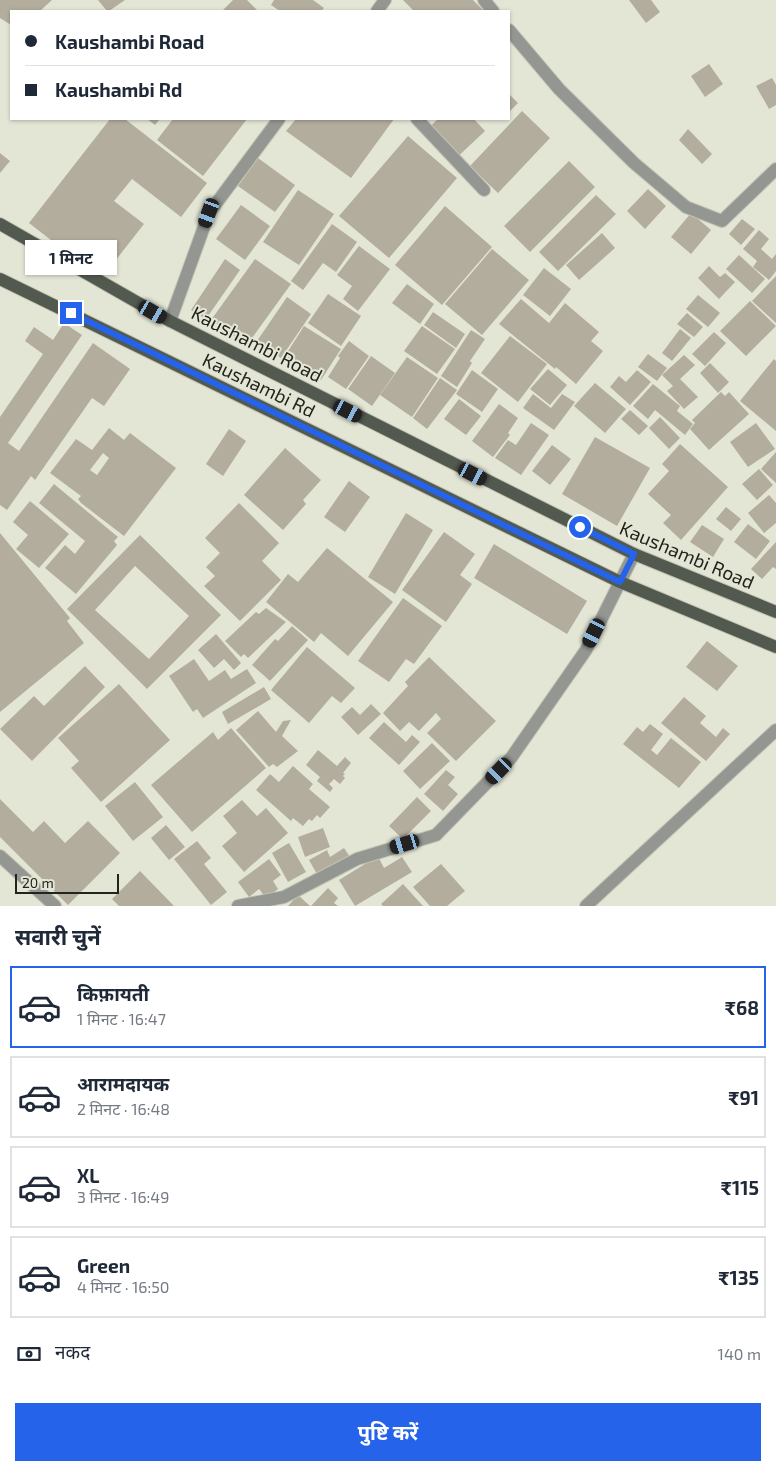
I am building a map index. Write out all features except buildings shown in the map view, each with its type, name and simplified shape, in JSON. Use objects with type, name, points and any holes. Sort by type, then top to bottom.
[{"type":"main road","name":"Kaushambi Road","points":[[0,224],[170,321],[634,554],[776,612]]},
{"type":"main road","name":"Kaushambi Rd","points":[[0,279],[620,582],[776,647]]},
{"type":"street","points":[[484,0],[492,10]]},
{"type":"street","points":[[510,31],[558,89],[634,163],[686,207],[722,221],[776,169]]},
{"type":"street","points":[[170,321],[209,213],[278,120]]},
{"type":"street","points":[[418,120],[484,190]]},
{"type":"street","points":[[238,906],[284,897],[357,859],[436,835],[511,758],[586,650],[634,554]]},
{"type":"street","points":[[586,906],[776,730]]},
{"type":"street","points":[[0,856],[55,906]]},
{"type":"route","points":[[71,313],[620,582],[634,554],[580,527]]}]
